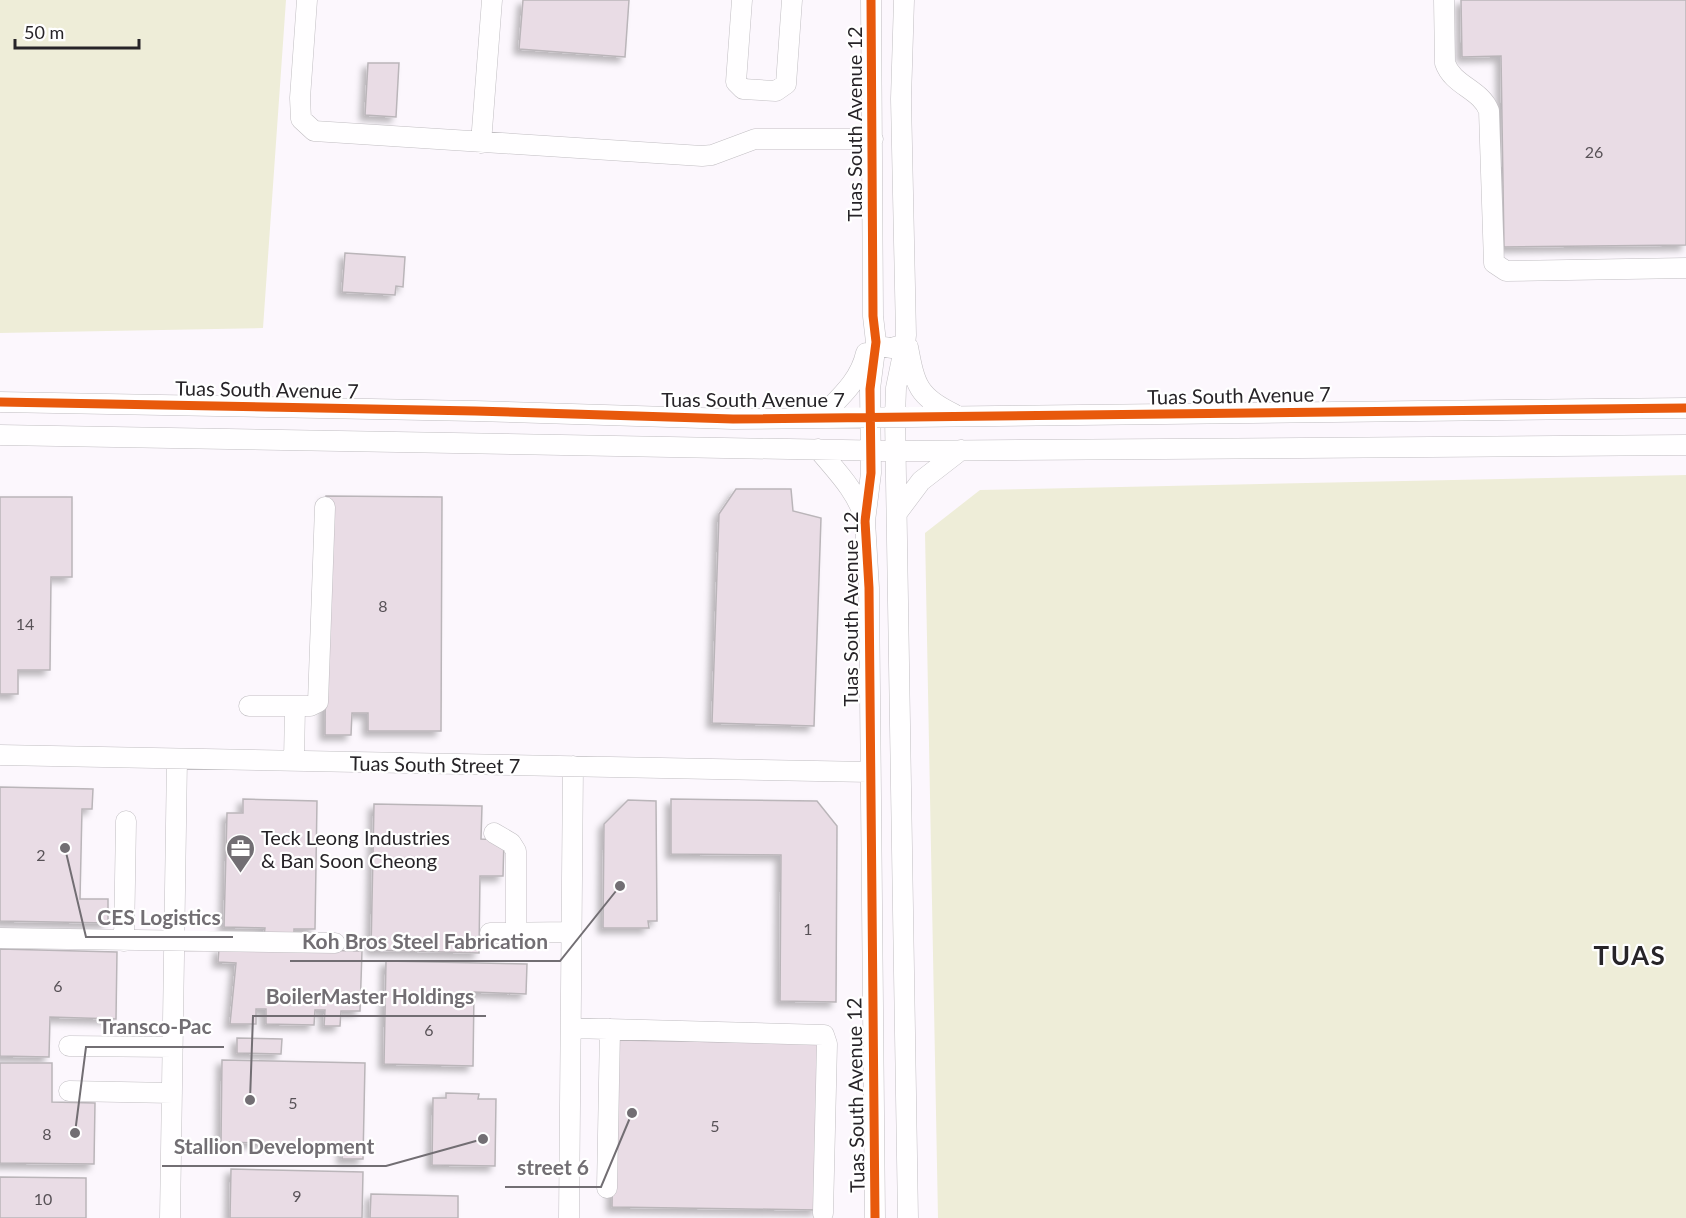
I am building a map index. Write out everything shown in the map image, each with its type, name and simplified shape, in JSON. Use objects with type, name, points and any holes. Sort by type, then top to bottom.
[{"type":"street","points":[[307,0],[300,98],[301,119],[306,127],[322,133],[702,156],[712,155],[755,139],[873,139]]},
{"type":"street","points":[[481,142],[492,0]]},
{"type":"street","points":[[742,0],[736,82],[743,89],[776,91],[786,84],[792,0]]},
{"type":"street","name":"Tuas South Avenue 12","points":[[871,0],[873,316],[876,342],[870,389],[872,450],[865,521],[869,588],[874,1218]]},
{"type":"street","points":[[904,0],[901,99],[906,340],[913,374],[921,393],[936,406],[958,416]]},
{"type":"street","points":[[1444,0],[1445,63],[1448,73],[1482,100],[1489,111],[1494,263],[1506,271],[1686,268]]},
{"type":"street","points":[[820,418],[862,369],[873,316]]},
{"type":"street","points":[[876,342],[879,346],[886,348],[906,340]]},
{"type":"street","points":[[906,340],[896,388],[895,417],[908,1218]]},
{"type":"street","name":"Tuas South Avenue 7","points":[[0,402],[475,411],[733,419],[1686,408]]},
{"type":"street","points":[[0,435],[896,451],[1686,445]]},
{"type":"street","points":[[818,449],[850,486],[859,501],[865,521]]},
{"type":"street","points":[[897,513],[921,481],[961,450]]},
{"type":"street","points":[[249,706],[314,705],[320,696],[325,507]]},
{"type":"street","points":[[294,761],[295,706]]},
{"type":"street","name":"Tuas South Street 7","points":[[0,755],[870,772]]},
{"type":"street","points":[[170,1218],[177,759]]},
{"type":"street","points":[[569,1218],[573,766]]},
{"type":"street","points":[[123,941],[126,821]]},
{"type":"street","points":[[494,833],[511,843],[516,851],[516,933]]},
{"type":"street","points":[[490,933],[572,932]]},
{"type":"street","points":[[0,938],[335,943]]},
{"type":"street","points":[[571,1028],[824,1035],[827,1044],[823,1213]]},
{"type":"street","points":[[607,1188],[609,1029]]},
{"type":"street","points":[[69,1046],[173,1047]]},
{"type":"street","points":[[69,1091],[172,1093]]},
{"type":"green space","points":[[0,0],[286,0],[263,328],[0,333]]},
{"type":"green space","points":[[1686,475],[1686,1218],[938,1218],[925,533],[980,490]]},
{"type":"building","points":[[523,0],[629,0],[625,57],[519,49]]},
{"type":"building","points":[[1461,0],[1686,0],[1686,245],[1504,247],[1501,56],[1462,57]]},
{"type":"building","points":[[368,63],[399,63],[396,117],[365,115]]},
{"type":"building","points":[[345,253],[405,257],[403,287],[396,286],[395,295],[342,292]]},
{"type":"building","points":[[736,489],[791,489],[793,511],[821,518],[814,726],[712,723],[719,514]]},
{"type":"building","points":[[326,496],[442,497],[441,731],[368,731],[368,713],[352,713],[351,735],[325,735]]},
{"type":"building","points":[[0,497],[72,497],[72,577],[51,577],[50,670],[18,670],[18,694],[0,694]]},
{"type":"building","points":[[0,787],[93,789],[92,809],[82,809],[80,899],[108,899],[108,923],[0,921]]},
{"type":"building","points":[[243,799],[317,801],[315,929],[294,929],[294,937],[264,936],[265,928],[224,927],[227,813],[243,813]]},
{"type":"building","points":[[671,799],[817,801],[837,826],[836,1002],[780,1001],[781,855],[671,854]]},
{"type":"building","points":[[628,800],[656,801],[657,921],[648,921],[649,928],[603,928],[604,824]]},
{"type":"building","points":[[374,804],[482,806],[481,839],[504,840],[503,876],[480,876],[479,953],[371,950]]},
{"type":"building","points":[[219,948],[362,951],[360,1011],[341,1011],[340,1026],[324,1026],[325,1010],[315,1010],[314,1025],[266,1024],[266,1009],[256,1009],[256,1024],[230,1024],[236,963],[218,962]]},
{"type":"building","points":[[0,949],[117,952],[116,1019],[50,1017],[49,1057],[0,1056]]},
{"type":"building","points":[[386,961],[527,964],[526,994],[474,992],[473,1066],[384,1064]]},
{"type":"building","points":[[237,1038],[282,1039],[281,1054],[237,1053]]},
{"type":"building","points":[[614,1040],[819,1043],[817,1210],[612,1207]]},
{"type":"building","points":[[222,1060],[365,1063],[363,1159],[342,1159],[343,1145],[221,1142]]},
{"type":"building","points":[[0,1063],[52,1063],[52,1102],[95,1103],[94,1164],[0,1163]]},
{"type":"building","points":[[446,1093],[479,1094],[478,1099],[496,1099],[495,1166],[432,1165],[433,1098],[446,1098]]},
{"type":"building","points":[[231,1169],[363,1172],[362,1218],[230,1218]]},
{"type":"building","points":[[0,1177],[86,1178],[86,1218],[0,1218]]},
{"type":"building","points":[[371,1194],[458,1196],[458,1218],[370,1218]]},
{"type":"cycle path","points":[[871,0],[873,316],[876,342],[870,389],[871,473],[865,521],[869,588],[875,1218]]},
{"type":"cycle path","points":[[0,402],[475,411],[733,419],[1686,408]]},
{"type":"place","name":"CES Logistics","points":[[65,848]]},
{"type":"place","name":"Teck Leong Industries & Ban Soon Cheong","points":[[240,874]]},
{"type":"place","name":"Koh Bros Steel Fabrication","points":[[620,886]]},
{"type":"place","name":"BoilerMaster Holdings","points":[[250,1100]]},
{"type":"place","name":"street 6","points":[[632,1113]]},
{"type":"place","name":"Transco-Pac","points":[[75,1133]]},
{"type":"place","name":"Stallion Development","points":[[483,1139]]},
{"type":"district","name":"TUAS","points":[[1630,955]]}]
